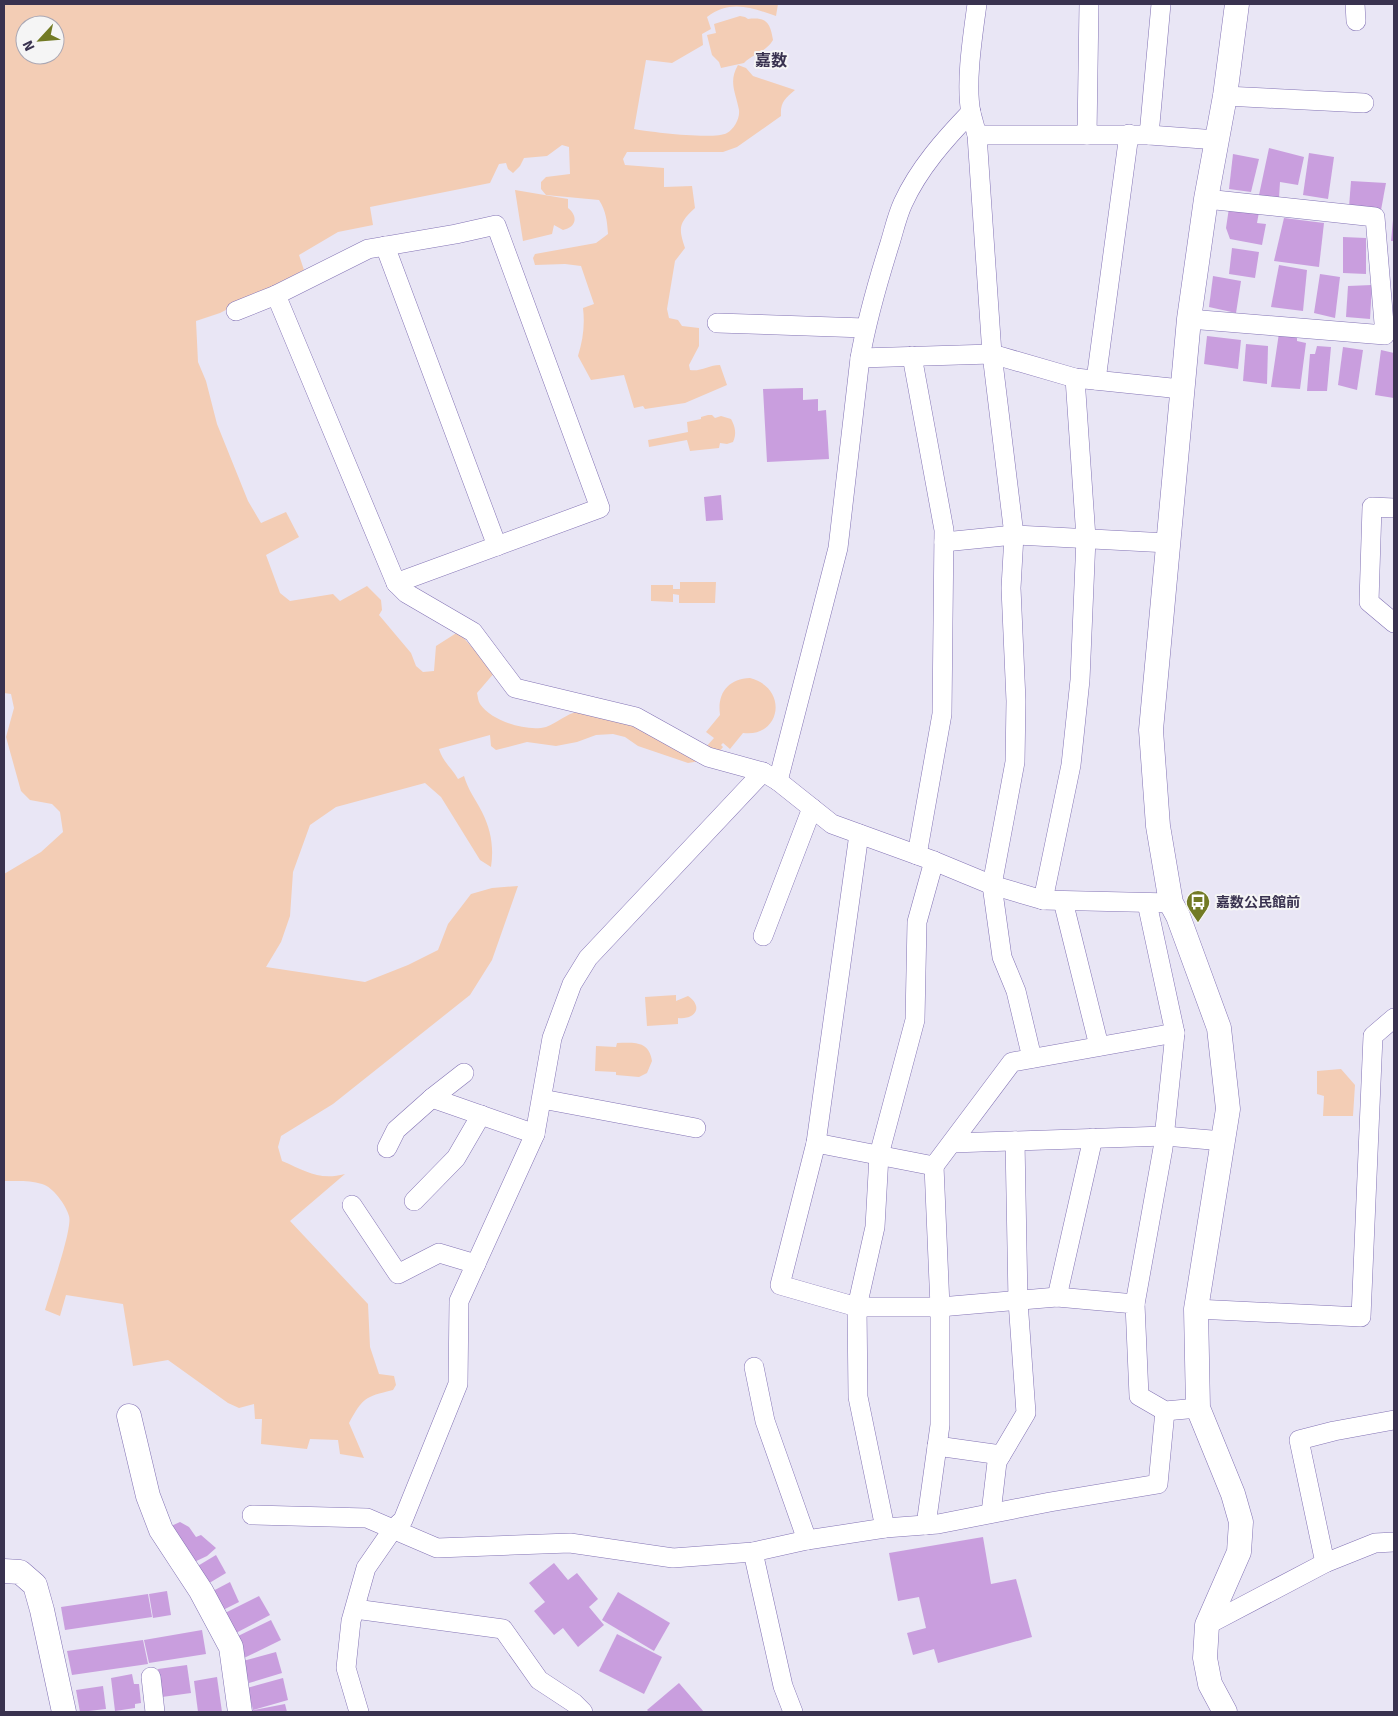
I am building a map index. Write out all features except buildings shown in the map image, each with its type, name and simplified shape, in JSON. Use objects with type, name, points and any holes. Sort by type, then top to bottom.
[{"type":"street","points":[[977,4],[969,89],[971,112],[977,135],[992,354],[1014,535],[1011,588],[1016,702],[1015,762],[992,885],[1002,958],[1016,991],[1032,1058]]},
{"type":"street","points":[[1087,135],[1089,4]]},
{"type":"street","points":[[1149,134],[1162,4]]},
{"type":"street","points":[[1225,1712],[1210,1684],[1205,1658],[1207,1625],[1239,1552],[1241,1522],[1233,1494],[1198,1408],[1196,1309],[1228,1109],[1219,1028],[1178,916],[1171,903],[1158,826],[1151,730],[1188,319],[1206,199],[1225,96],[1237,4]]},
{"type":"street","points":[[1225,96],[1364,103]]},
{"type":"street","points":[[359,1712],[346,1668],[354,1609],[366,1568],[393,1529],[403,1520],[458,1384],[459,1301],[535,1134],[552,1038],[572,984],[588,958],[771,776],[838,548],[860,358],[865,328],[878,280],[903,204],[920,173],[944,140],[971,112]]},
{"type":"street","points":[[1096,380],[1129,134]]},
{"type":"street","points":[[977,135],[1149,134],[1217,140]]},
{"type":"street","points":[[1188,319],[1384,335],[1374,217],[1206,199]]},
{"type":"street","points":[[236,311],[276,295],[368,249],[496,225],[600,508],[396,583]]},
{"type":"street","points":[[385,246],[498,546]]},
{"type":"street","points":[[276,295],[396,583],[406,593],[473,632],[515,688],[636,717],[708,757],[771,776],[832,824],[926,858],[992,885],[1043,900],[1147,904],[1171,903]]},
{"type":"street","points":[[717,323],[865,328]]},
{"type":"street","points":[[860,358],[992,354],[1075,378],[1181,389]]},
{"type":"street","points":[[885,1528],[858,1397],[857,1307],[875,1227],[879,1155],[915,1020],[917,922],[942,714],[944,530],[912,356]]},
{"type":"street","points":[[1043,900],[1072,755],[1080,680],[1086,538],[1075,378]]},
{"type":"street","points":[[1394,508],[1372,507],[1370,602],[1394,622]]},
{"type":"street","points":[[944,542],[1014,535],[1168,543]]},
{"type":"street","points":[[763,936],[812,808]]},
{"type":"street","points":[[859,834],[816,1143],[780,1285],[857,1307],[940,1307],[1057,1298],[1135,1304]]},
{"type":"street","points":[[1063,901],[1100,1046]]},
{"type":"street","points":[[1147,904],[1175,1033],[1164,1136],[1135,1304],[1138,1396],[1164,1411],[1198,1408]]},
{"type":"street","points":[[1196,1309],[1361,1316],[1373,1036],[1394,1018]]},
{"type":"street","points":[[926,1525],[940,1425],[940,1307],[934,1166],[1012,1062],[1175,1033]]},
{"type":"street","points":[[387,1148],[396,1130],[464,1073]]},
{"type":"street","points":[[432,1098],[535,1134]]},
{"type":"street","points":[[542,1099],[696,1128]]},
{"type":"street","points":[[414,1200],[456,1158],[481,1115]]},
{"type":"street","points":[[952,1143],[1164,1136],[1223,1141]]},
{"type":"street","points":[[1057,1298],[1093,1138]]},
{"type":"street","points":[[991,1513],[997,1462],[1026,1413],[1018,1301],[1015,1141]]},
{"type":"street","points":[[816,1143],[934,1166]]},
{"type":"street","points":[[352,1205],[398,1274],[439,1253],[476,1264]]},
{"type":"street","points":[[754,1367],[765,1421],[807,1540]]},
{"type":"street","points":[[252,1515],[367,1518],[438,1548],[570,1543],[673,1558],[753,1552],[807,1540],[885,1528],[926,1525],[1158,1484],[1164,1411]]},
{"type":"street","points":[[129,1416],[148,1496],[161,1530],[201,1590],[231,1647],[240,1712]]},
{"type":"street","points":[[1325,1564],[1298,1440],[1394,1420]]},
{"type":"street","points":[[937,1446],[1001,1455]]},
{"type":"street","points":[[1207,1625],[1325,1564],[1375,1543],[1394,1542]]},
{"type":"street","points":[[753,1552],[783,1686],[793,1712]]},
{"type":"street","points":[[4,1571],[20,1572],[35,1585],[64,1712]]},
{"type":"street","points":[[354,1609],[502,1629],[539,1680],[574,1703],[583,1712]]},
{"type":"street","points":[[151,1678],[156,1712]]},
{"type":"shaded area","points":[[4,4],[778,4],[776,16],[749,8],[724,8],[707,17],[711,29],[702,34],[703,45],[672,63],[646,60],[634,129],[697,136],[727,133],[739,117],[733,82],[738,65],[746,68],[753,76],[795,90],[784,101],[781,108],[781,116],[737,147],[723,152],[627,152],[623,159],[625,165],[664,168],[664,187],[692,186],[695,208],[681,226],[681,235],[685,248],[675,261],[667,309],[669,318],[678,320],[682,326],[699,328],[699,346],[689,365],[690,370],[720,365],[727,385],[685,403],[645,409],[643,406],[634,408],[624,375],[591,380],[578,356],[583,332],[583,308],[594,304],[581,266],[565,264],[535,265],[533,258],[535,254],[596,243],[608,234],[606,216],[599,200],[546,195],[541,189],[541,182],[546,177],[570,174],[569,147],[562,145],[547,156],[524,158],[520,166],[513,173],[508,169],[506,163],[499,164],[490,183],[370,207],[373,225],[338,232],[299,255],[304,270],[220,313],[196,321],[198,362],[206,381],[217,424],[248,501],[261,523],[286,512],[299,537],[266,555],[280,593],[290,601],[333,594],[340,601],[367,586],[381,600],[382,610],[379,615],[411,653],[416,666],[423,672],[434,671],[436,646],[458,632],[495,672],[477,693],[479,703],[485,710],[501,720],[510,724],[538,728],[550,726],[573,713],[586,713],[616,720],[641,730],[700,761],[688,763],[638,746],[625,737],[613,734],[596,735],[577,742],[556,746],[527,742],[496,750],[491,746],[490,735],[439,749],[458,779],[464,776],[485,819],[490,832],[492,846],[491,867],[480,860],[441,797],[425,783],[336,807],[310,825],[293,872],[290,916],[281,942],[266,967],[365,982],[408,965],[438,950],[448,924],[471,894],[492,888],[518,886],[492,960],[470,995],[333,1104],[281,1136],[278,1147],[282,1161],[313,1174],[336,1176],[345,1174],[290,1221],[368,1304],[370,1347],[379,1374],[394,1376],[396,1385],[393,1390],[370,1397],[361,1403],[349,1423],[364,1458],[340,1454],[338,1440],[310,1439],[307,1449],[261,1444],[262,1419],[255,1419],[254,1404],[239,1408],[228,1403],[168,1360],[133,1366],[123,1304],[66,1295],[60,1316],[45,1310],[68,1233],[69,1216],[58,1197],[46,1186],[28,1181],[4,1181],[4,874],[41,852],[63,832],[60,812],[52,804],[30,800],[21,791],[6,737],[14,708],[11,694],[4,693]]},
{"type":"shaded area","points":[[740,16],[766,22],[769,25],[773,40],[767,47],[744,63],[721,68],[719,62],[712,55],[707,35],[716,33],[714,24]]},
{"type":"shaded area","points":[[515,190],[568,199],[568,208],[575,218],[573,224],[568,229],[563,230],[554,225],[552,234],[523,241]]},
{"type":"shaded area","points":[[712,415],[715,418],[721,416],[731,419],[735,430],[733,442],[727,444],[720,443],[719,448],[690,451],[687,440],[649,447],[648,440],[688,432],[687,422],[701,419],[701,417]]},
{"type":"shaded area","points":[[680,582],[716,582],[715,603],[679,603],[679,595],[673,594],[673,602],[651,601],[651,585],[673,585],[673,589],[680,589]]},
{"type":"shaded area","points":[[750,678],[762,683],[771,692],[775,701],[775,711],[772,720],[766,728],[756,732],[743,733],[730,749],[723,743],[721,745],[723,747],[717,754],[705,748],[714,738],[706,732],[720,715],[722,694],[730,684]]},
{"type":"shaded area","points":[[676,995],[676,1001],[688,996],[693,1000],[696,1008],[693,1015],[678,1018],[678,1024],[647,1026],[645,997]]},
{"type":"shaded area","points":[[617,1043],[639,1044],[648,1049],[652,1061],[647,1073],[639,1077],[616,1075],[616,1072],[595,1071],[596,1046],[616,1047]]},
{"type":"shaded area","points":[[1341,1069],[1355,1085],[1353,1116],[1323,1116],[1324,1096],[1317,1094],[1317,1071]]},
{"type":"place","name":"嘉数公民館前","points":[[1198,923]]},
{"type":"district","name":"嘉数","points":[[771,60]]}]
